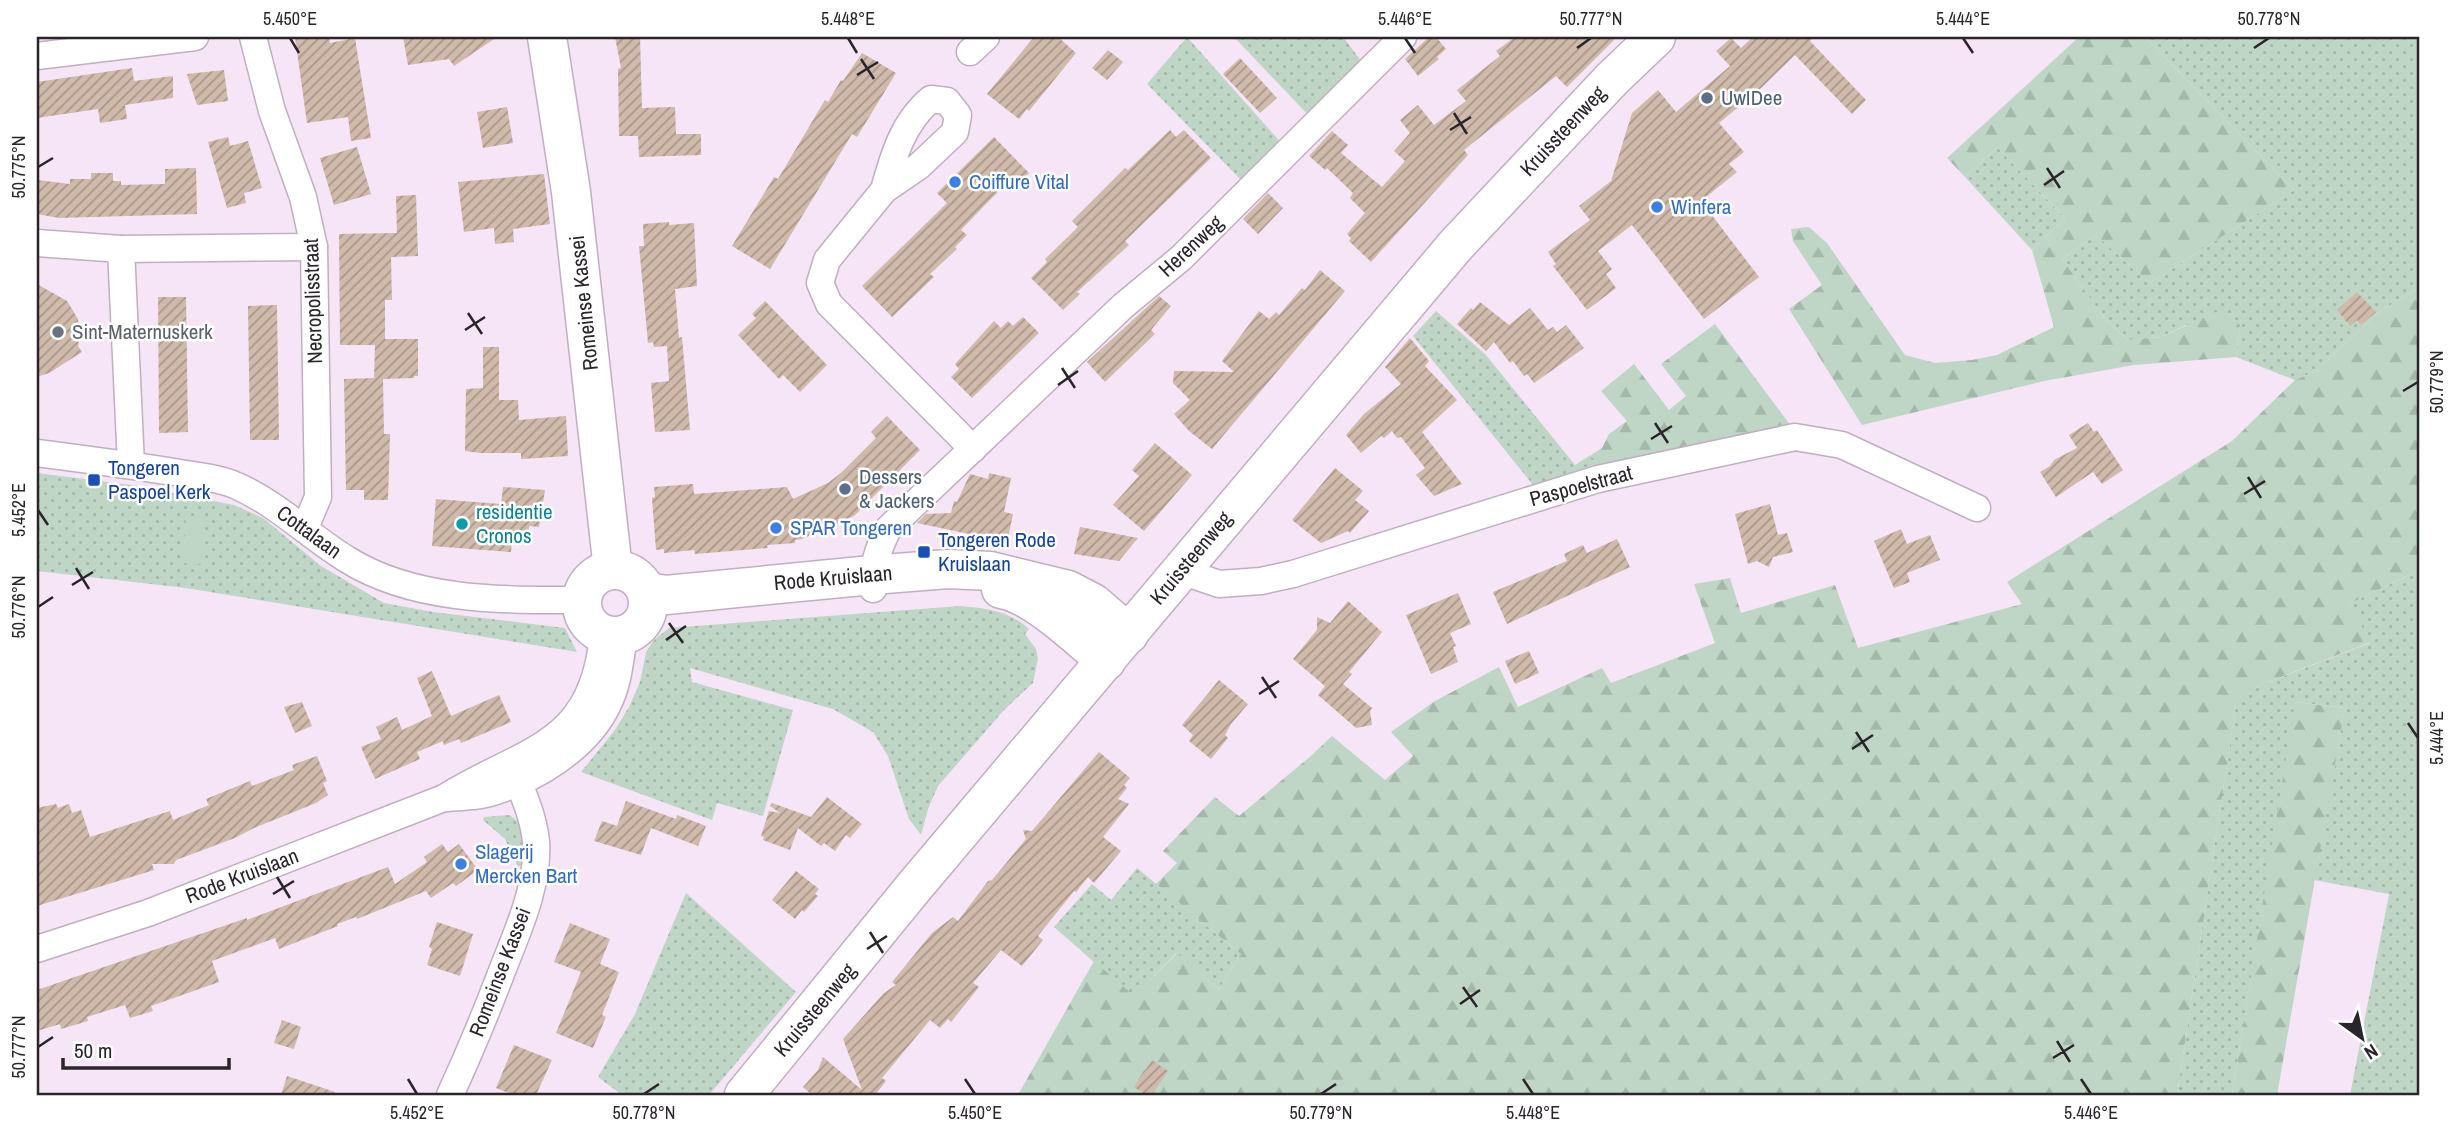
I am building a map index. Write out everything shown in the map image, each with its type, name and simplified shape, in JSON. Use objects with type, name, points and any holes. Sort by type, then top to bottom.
[{"type":"main road","name":"Romeinse Kassei","points":[[547,37],[574,216],[613,570]]},
{"type":"main road","name":"Kruissteenweg","points":[[744,1095],[914,887],[1456,245],[1612,79],[1656,37]]},
{"type":"main road","points":[[613,570],[638,578],[631,619],[586,621],[582,600],[585,589],[592,579],[613,570]]},
{"type":"main road","name":"Rode Kruislaan","points":[[631,619],[667,608],[873,584],[987,587],[1007,590],[1118,647]]},
{"type":"street","points":[[37,56],[195,37]]},
{"type":"street","name":"Necropolisstraat","points":[[253,37],[272,111],[303,197],[314,247],[318,497],[305,528]]},
{"type":"street","name":"Herenweg","points":[[873,584],[879,546],[888,529],[1123,306],[1181,258],[1403,37]]},
{"type":"street","points":[[884,190],[827,260],[820,283],[829,304],[973,449]]},
{"type":"street","points":[[37,243],[121,249],[314,247]]},
{"type":"street","points":[[121,249],[131,465]]},
{"type":"street","name":"Paspoelstraat","points":[[1181,571],[1219,584],[1261,581],[1598,479],[1795,437],[1842,444],[1977,508]]},
{"type":"street","name":"Cottalaan","points":[[37,453],[131,465],[236,485],[305,528],[345,559],[365,570],[421,590],[478,597],[582,600]]},
{"type":"street","name":"Rode Kruislaan","points":[[37,949],[148,913],[444,798],[484,795],[514,773],[578,713],[596,679],[601,657],[631,619]]},
{"type":"street","name":"Romeinse Kassei","points":[[450,1095],[476,1038],[523,919],[534,876],[536,842],[529,809],[514,773]]},
{"type":"green space","points":[[1187,37],[1284,146],[1245,184],[1147,84]]},
{"type":"green space","points":[[1234,37],[1343,37],[1365,66],[1312,119]]},
{"type":"green space","points":[[2079,37],[2145,37],[2294,190],[2150,283],[2096,235],[2062,259],[2106,320],[2128,340],[2161,337],[2216,312],[2240,325],[2236,357],[2134,365],[2044,381],[1862,425],[1789,309],[1822,285],[1793,241],[1791,229],[1809,227],[1827,243],[1905,355],[1935,363],[1972,360],[1997,355],[2054,327],[2032,250],[2065,218],[1997,147],[1965,177],[1947,158]]},
{"type":"green space","points":[[2145,37],[2419,37],[2419,287],[2378,313],[2316,371],[2295,380],[2236,357],[2240,325],[2186,325],[2161,337],[2128,340],[2106,320],[2062,259],[2096,235],[2150,283],[2294,190]]},
{"type":"green space","points":[[1997,147],[2065,218],[2032,250],[1965,177]]},
{"type":"green space","points":[[2419,287],[2419,570],[2349,604],[2371,642],[2258,686],[2236,704],[2177,1095],[1018,1095],[1094,961],[1134,996],[1177,953],[1219,989],[1241,954],[1156,884],[1177,863],[1163,851],[1215,797],[1239,816],[1332,736],[1385,780],[1413,756],[1391,732],[1435,701],[1499,667],[1518,707],[1602,668],[1611,683],[1715,643],[1694,584],[1730,578],[1741,613],[1835,585],[1858,648],[2022,604],[2007,582],[2232,441],[2295,380],[2316,371],[2378,313]]},
{"type":"green space","points":[[1436,311],[1486,355],[1575,465],[1591,455],[1602,471],[1537,490],[1413,336]]},
{"type":"green space","points":[[1715,324],[1791,426],[1602,471],[1591,455],[1602,448],[1609,434],[1627,421],[1601,391],[1634,364],[1669,410],[1686,396],[1661,364]]},
{"type":"green space","points":[[37,473],[132,485],[234,505],[263,518],[321,566],[384,603],[433,612],[565,628],[577,652],[186,588],[37,571]]},
{"type":"green space","points":[[186,516],[205,517],[202,564],[183,563]]},
{"type":"green space","points":[[2419,570],[2419,1095],[2350,1095],[2389,894],[2314,880],[2345,708],[2296,702],[2232,1095],[2177,1095],[2236,703],[2258,686],[2370,643],[2349,604]]},
{"type":"green space","points":[[960,606],[997,612],[1021,623],[1029,629],[1025,634],[1036,649],[1038,659],[1033,683],[1004,710],[938,786],[921,835],[909,819],[888,756],[873,732],[833,709],[690,668],[692,682],[793,710],[763,816],[717,803],[712,820],[581,772],[615,730],[629,707],[640,682],[646,652],[654,640],[669,628]]},
{"type":"green space","points":[[2295,702],[2345,708],[2277,1095],[2232,1095]]},
{"type":"green space","points":[[509,815],[519,823],[523,836],[524,863],[518,867],[505,839],[483,820],[484,817]]},
{"type":"green space","points":[[1137,868],[1241,954],[1219,989],[1176,953],[1134,997],[1054,927],[1092,884],[1111,900]]},
{"type":"green space","points":[[686,893],[796,992],[709,1095],[622,1095],[598,1077],[635,1014]]},
{"type":"building","points":[[295,37],[329,37],[330,43],[355,38],[371,138],[351,141],[348,117],[307,123]]},
{"type":"building","points":[[403,37],[497,37],[454,66],[449,59],[408,65]]},
{"type":"building","points":[[615,37],[640,37],[642,108],[675,107],[676,134],[701,134],[701,155],[639,157],[638,136],[619,136],[618,69],[621,68]]},
{"type":"building","points":[[1034,37],[1058,37],[1076,53],[1029,111],[1027,109],[1019,119],[987,94]]},
{"type":"building","points":[[1429,37],[1436,37],[1446,49],[1437,57],[1439,59],[1418,76],[1405,59]]},
{"type":"building","points":[[1515,37],[1617,37],[1567,87],[1556,76],[1464,150],[1468,155],[1371,262],[1349,241],[1351,238],[1347,234],[1365,213],[1350,198],[1353,193],[1327,168],[1325,170],[1309,156],[1332,131],[1348,145],[1341,153],[1382,187],[1405,161],[1394,151],[1410,133],[1400,120],[1418,105],[1434,125],[1466,101],[1457,90],[1500,56],[1496,51]]},
{"type":"building","points":[[1753,37],[1814,37],[1810,41],[1866,100],[1852,114],[1795,55],[1758,91],[1719,123],[1744,152],[1729,164],[1737,172],[1701,201],[1759,277],[1704,319],[1632,225],[1598,251],[1612,269],[1606,274],[1616,288],[1587,310],[1553,266],[1556,264],[1548,252],[1590,220],[1579,206],[1611,181],[1632,113],[1658,90],[1676,112],[1730,66],[1716,51],[1731,38],[1741,48]]},
{"type":"building","points":[[1108,50],[1123,62],[1107,80],[1092,68]]},
{"type":"building","points":[[862,53],[896,73],[857,137],[852,134],[770,269],[732,246],[774,177],[778,179],[825,100],[828,102]]},
{"type":"building","points":[[1240,58],[1277,98],[1260,113],[1223,74]]},
{"type":"building","points":[[132,68],[134,81],[173,76],[173,98],[125,105],[127,119],[100,123],[98,109],[37,118],[37,82]]},
{"type":"building","points":[[224,70],[228,101],[197,105],[187,74]]},
{"type":"building","points":[[507,107],[513,143],[483,148],[477,112]]},
{"type":"building","points":[[1170,130],[1176,137],[1184,130],[1211,158],[1125,241],[1129,245],[1077,292],[1080,294],[1063,310],[1031,278],[1047,262],[1045,259],[1078,227],[1072,221],[1125,168],[1128,170]]},
{"type":"building","points":[[228,137],[230,146],[248,141],[262,188],[244,193],[246,203],[227,208],[208,142]]},
{"type":"building","points":[[994,137],[1029,173],[1010,192],[1004,186],[961,230],[967,235],[955,247],[957,249],[930,274],[934,277],[892,317],[862,286],[947,203],[937,193]]},
{"type":"building","points":[[357,147],[371,194],[334,205],[320,158]]},
{"type":"building","points":[[196,168],[197,214],[59,218],[37,214],[37,180],[70,184],[70,179],[91,179],[91,173],[113,173],[113,181],[121,181],[121,185],[165,184],[165,169]]},
{"type":"building","points":[[544,174],[550,224],[513,229],[514,242],[495,244],[494,228],[464,232],[458,182]]},
{"type":"building","points":[[1268,193],[1283,208],[1258,234],[1243,219]]},
{"type":"building","points":[[416,195],[418,256],[391,257],[392,300],[385,300],[385,339],[418,339],[418,376],[383,379],[384,434],[390,434],[388,500],[364,500],[364,490],[346,490],[344,379],[374,378],[375,345],[340,345],[339,234],[397,233],[396,196]]},
{"type":"building","points":[[669,222],[669,225],[694,223],[697,286],[675,289],[690,430],[655,432],[651,383],[669,381],[667,346],[654,347],[653,342],[648,343],[639,246],[644,246],[643,224]]},
{"type":"building","points":[[1320,270],[1345,291],[1212,449],[1189,431],[1174,414],[1190,400],[1173,383],[1174,371],[1234,372],[1222,361],[1259,311],[1269,319],[1276,312],[1279,315],[1302,288],[1305,290]]},
{"type":"building","name":"Sint-Maternuskerk","points":[[37,284],[67,301],[78,319],[78,346],[82,352],[49,373],[37,377]]},
{"type":"building","points":[[2357,292],[2376,312],[2361,325],[2357,320],[2350,326],[2337,310]]},
{"type":"building","points":[[1159,296],[1171,306],[1151,330],[1155,334],[1105,382],[1087,362]]},
{"type":"building","points":[[158,297],[186,297],[188,432],[159,433]]},
{"type":"building","points":[[765,301],[827,365],[800,392],[783,375],[779,379],[738,335],[756,318],[752,314]]},
{"type":"building","points":[[1480,302],[1509,325],[1530,308],[1548,330],[1553,327],[1557,332],[1566,325],[1584,348],[1534,383],[1527,374],[1524,376],[1513,361],[1510,363],[1494,342],[1486,351],[1457,324]]},
{"type":"building","points":[[277,305],[279,440],[250,440],[248,306]]},
{"type":"building","points":[[1023,317],[1039,333],[972,398],[951,377],[959,369],[955,364],[994,321],[1001,328],[1008,321],[1013,326]]},
{"type":"building","points":[[1410,338],[1429,361],[1425,366],[1457,400],[1422,432],[1462,484],[1434,496],[1416,475],[1425,468],[1401,437],[1397,438],[1392,431],[1384,438],[1381,436],[1361,453],[1346,435],[1364,414],[1401,384],[1385,367]]},
{"type":"building","points":[[483,347],[499,347],[499,400],[518,400],[519,420],[566,416],[568,456],[521,459],[521,453],[465,451],[466,389],[483,388]]},
{"type":"building","points":[[887,416],[920,450],[854,516],[795,540],[795,543],[767,545],[768,548],[695,554],[694,550],[664,553],[664,549],[656,550],[652,498],[655,497],[654,487],[693,484],[694,494],[787,487],[793,499],[828,483],[842,472],[876,438],[871,432]]},
{"type":"building","points":[[2088,423],[2094,432],[2097,430],[2123,470],[2102,484],[2093,472],[2056,497],[2040,472],[2054,460],[2077,448],[2069,435]]},
{"type":"building","points":[[1155,443],[1192,475],[1144,531],[1113,505],[1139,476],[1132,470]]},
{"type":"building","points":[[1335,468],[1363,491],[1355,500],[1369,511],[1350,533],[1348,531],[1321,543],[1292,520]]},
{"type":"building","points":[[989,473],[1011,478],[1004,512],[1013,514],[1007,542],[917,523],[926,514],[951,513],[954,501],[957,502],[970,474],[988,479]]},
{"type":"building","points":[[503,487],[545,490],[539,527],[529,526],[528,541],[512,540],[511,552],[432,546],[436,499],[501,504]]},
{"type":"building","points":[[1770,504],[1778,535],[1787,533],[1793,552],[1773,557],[1769,567],[1757,561],[1748,564],[1735,514]]},
{"type":"building","points":[[1080,527],[1138,538],[1119,561],[1074,554]]},
{"type":"building","points":[[1901,529],[1907,544],[1930,535],[1940,560],[1907,573],[1910,582],[1894,588],[1874,541]]},
{"type":"building","points":[[1617,539],[1630,567],[1507,624],[1493,592],[1567,561],[1564,554],[1583,545],[1587,553]]},
{"type":"building","points":[[1458,593],[1471,624],[1450,633],[1456,646],[1453,647],[1458,662],[1431,674],[1406,615]]},
{"type":"building","points":[[1348,601],[1382,632],[1349,672],[1352,674],[1343,684],[1372,708],[1372,725],[1356,728],[1318,695],[1325,686],[1293,659],[1317,630],[1317,617],[1330,623]]},
{"type":"building","points":[[1529,651],[1539,673],[1515,684],[1505,661]]},
{"type":"building","points":[[432,671],[451,716],[499,695],[511,722],[461,743],[459,739],[444,745],[443,741],[417,752],[420,759],[375,779],[361,747],[381,739],[376,727],[397,717],[402,730],[432,716],[417,678]]},
{"type":"building","points":[[1219,680],[1248,704],[1231,724],[1225,735],[1228,738],[1211,759],[1189,741],[1193,735],[1182,725]]},
{"type":"building","points":[[302,702],[312,726],[295,733],[284,707]]},
{"type":"building","points":[[1099,752],[1130,778],[1124,785],[1127,788],[1118,799],[1129,804],[1103,837],[1121,851],[1094,883],[1088,877],[1076,892],[1074,891],[1038,936],[1043,940],[1022,966],[1001,950],[973,983],[979,987],[951,1022],[948,1019],[940,1028],[930,1020],[882,1078],[886,1081],[875,1095],[812,1095],[803,1087],[818,1070],[823,1057],[862,1090],[843,1039],[884,993],[896,985],[892,982],[932,933],[953,917],[958,921],[988,881],[992,880],[1026,839],[1023,830],[1032,831]]},
{"type":"building","points":[[317,756],[327,781],[323,783],[328,795],[316,803],[176,860],[174,864],[152,864],[154,870],[37,906],[37,808],[56,804],[58,808],[69,804],[72,813],[81,810],[90,837],[170,811],[173,820],[209,805],[206,799],[250,781],[252,786],[294,770],[292,765]]},
{"type":"building","points":[[827,797],[862,824],[850,838],[846,835],[835,851],[824,843],[821,846],[798,828],[790,850],[763,840],[764,837],[761,836],[769,811],[780,813],[770,806],[772,803],[811,817]]},
{"type":"building","points":[[626,801],[676,819],[677,815],[706,826],[698,846],[651,828],[641,855],[594,841],[602,821],[617,826]]},
{"type":"building","points":[[442,844],[448,852],[459,844],[478,870],[456,886],[453,883],[431,898],[426,891],[279,949],[275,938],[212,961],[219,982],[151,1006],[153,1011],[130,1018],[125,1005],[87,1017],[88,1021],[61,1029],[60,1024],[37,1031],[37,990],[247,920],[388,867],[395,884],[427,862],[424,857]]},
{"type":"building","points":[[796,871],[819,889],[815,894],[818,896],[795,919],[772,900]]},
{"type":"building","points":[[437,922],[473,934],[460,976],[427,965],[432,949],[429,947]]},
{"type":"building","points":[[570,923],[610,939],[600,964],[619,972],[602,1015],[606,1017],[593,1048],[556,1033],[581,972],[554,962]]},
{"type":"building","points":[[282,1020],[301,1027],[294,1049],[274,1043]]},
{"type":"building","points":[[514,1045],[552,1060],[536,1095],[514,1095],[496,1088]]},
{"type":"building","points":[[1152,1060],[1168,1071],[1152,1095],[1146,1095],[1134,1087]]},
{"type":"building","points":[[287,1076],[335,1092],[334,1095],[281,1095]]},
{"type":"place","name":"UwIDee","points":[[1707,98]]},
{"type":"place","name":"Coiffure Vital","points":[[955,182]]},
{"type":"place","name":"Winfera","points":[[1657,207]]},
{"type":"place","name":"Sint-Maternuskerk","points":[[58,332]]},
{"type":"place","name":"Tongeren Paspoel Kerk","points":[[94,480]]},
{"type":"place","name":"Dessers & Jackers","points":[[845,489]]},
{"type":"place","name":"residentie Cronos","points":[[462,524]]},
{"type":"place","name":"SPAR Tongeren","points":[[776,528]]},
{"type":"place","name":"Tongeren Rode Kruislaan","points":[[924,552]]},
{"type":"place","name":"Slagerij Mercken Bart","points":[[461,864]]}]
